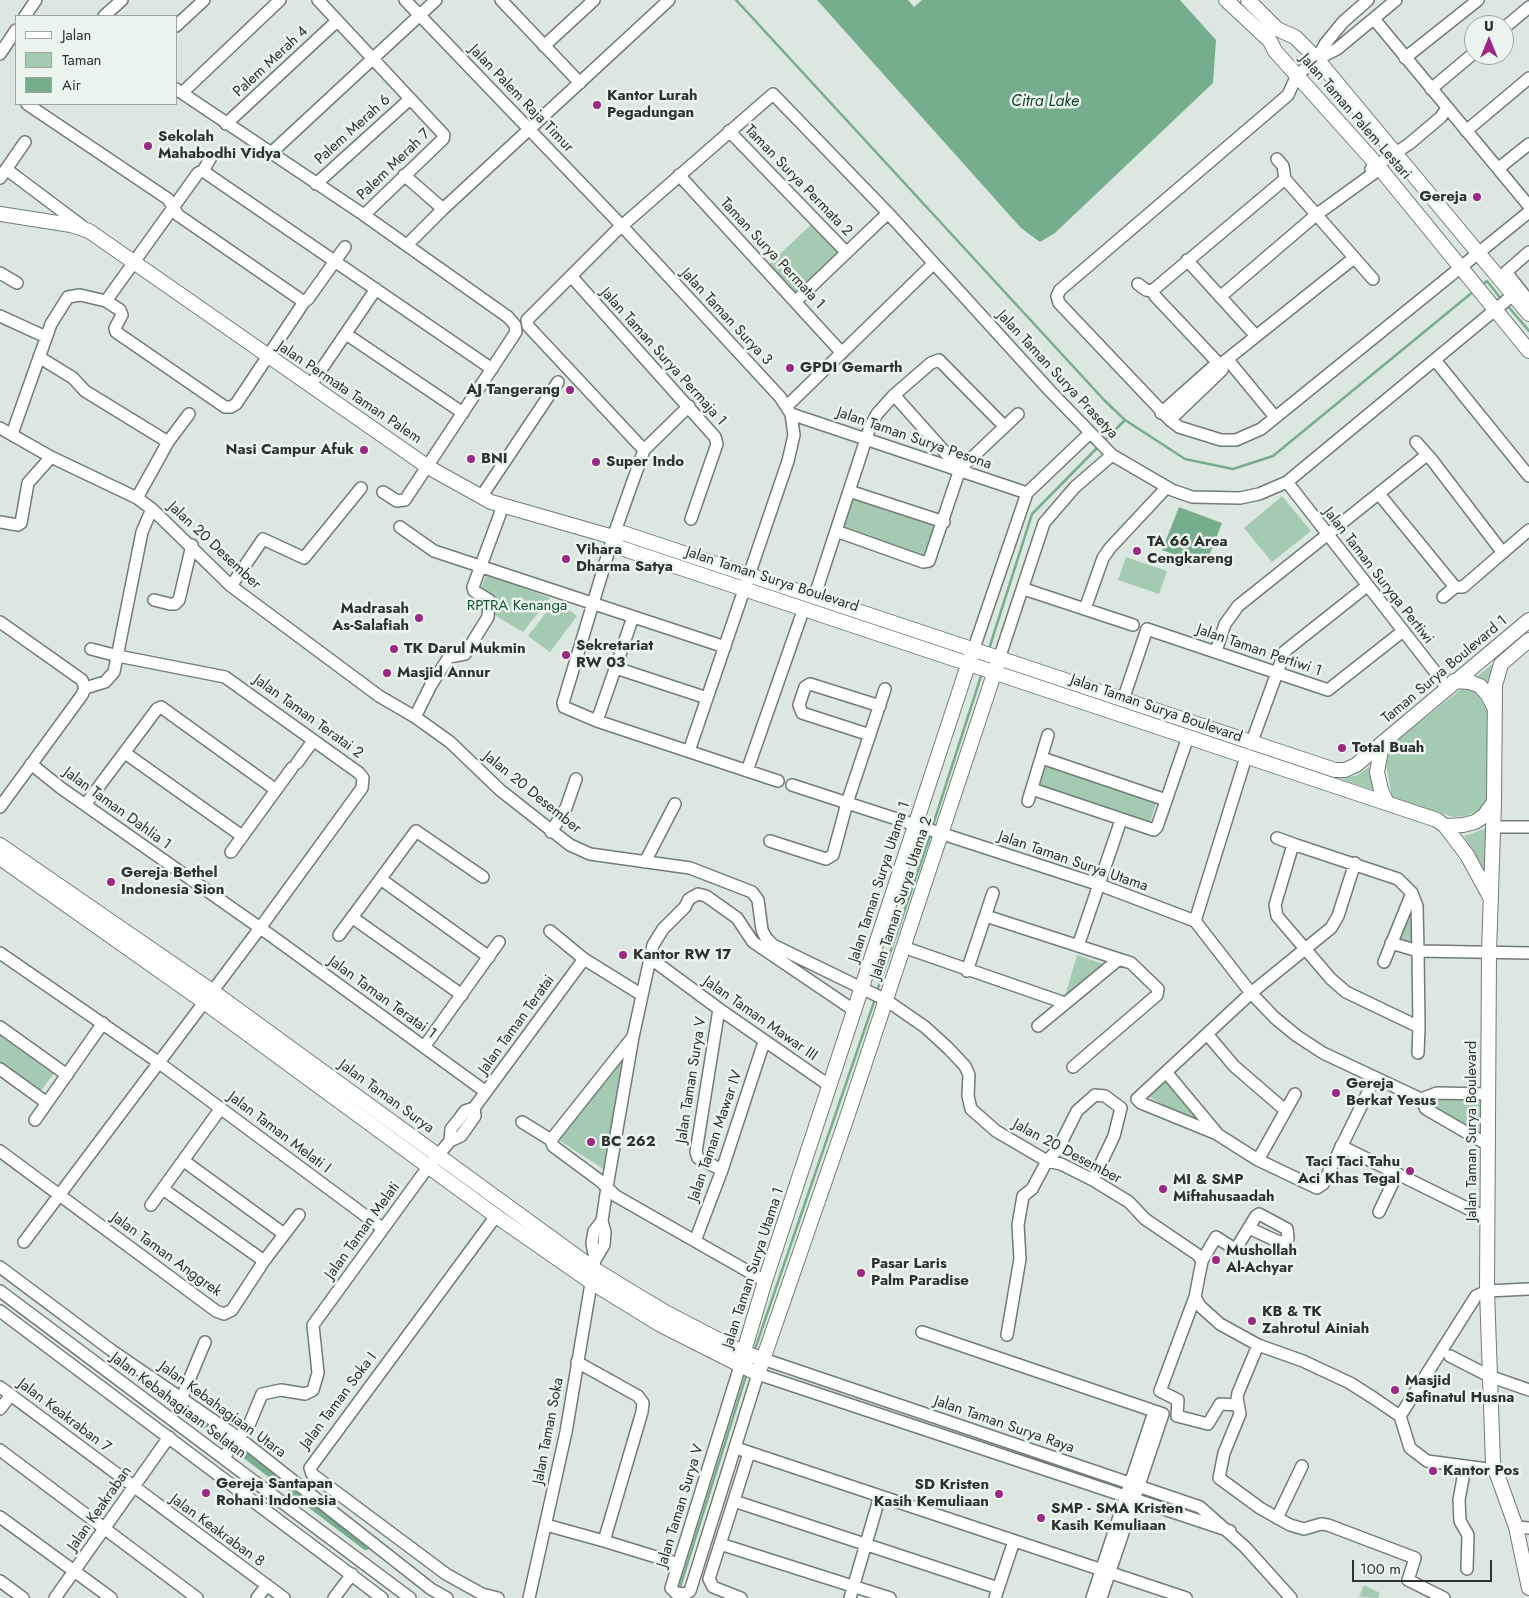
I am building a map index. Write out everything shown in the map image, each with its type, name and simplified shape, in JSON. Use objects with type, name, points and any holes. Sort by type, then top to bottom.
[{"type":"street","points":[[26,15],[36,0]]},
{"type":"street","points":[[105,15],[122,0]]},
{"type":"street","points":[[178,24],[204,0]]},
{"type":"street","points":[[280,0],[179,91],[407,245],[508,316],[515,326],[516,332],[428,467],[402,501],[397,501],[383,492]]},
{"type":"street","points":[[318,0],[410,99]]},
{"type":"street","name":"Jalan Palem Raja Timur","points":[[405,0],[530,130],[617,225]]},
{"type":"street","points":[[271,153],[436,0]]},
{"type":"street","points":[[544,46],[594,0]]},
{"type":"street","points":[[407,245],[443,209],[668,0]]},
{"type":"street","name":"Jalan Taman Palem Lestari","points":[[1226,0],[1270,41],[1275,50],[1378,166],[1476,288],[1504,302]]},
{"type":"street","name":"Jalan Taman Palem Lestari","points":[[1248,0],[1277,29],[1295,37],[1401,148],[1478,253],[1504,302]]},
{"type":"street","points":[[1317,59],[1325,44],[1343,22],[1368,0]]},
{"type":"street","points":[[1396,0],[1337,49],[1317,59],[1297,75],[1288,95],[1060,290],[1057,296],[1058,303],[1166,416],[1179,427],[1220,440],[1236,440],[1251,436],[1529,212]]},
{"type":"street","points":[[1405,58],[1478,0]]},
{"type":"street","points":[[508,2],[544,46],[580,83]]},
{"type":"street","points":[[1514,20],[1529,7]]},
{"type":"street","points":[[1374,19],[1431,89],[1444,110],[1466,131],[1499,168],[1529,206]]},
{"type":"street","name":"Palem Merah 4","points":[[226,124],[337,21]]},
{"type":"street","points":[[0,54],[15,32]]},
{"type":"street","points":[[1431,89],[1464,61]]},
{"type":"street","points":[[1466,131],[1529,78]]},
{"type":"street","name":"Jalan Taman Surya Prasetya","points":[[729,131],[770,95],[775,94],[1110,452],[1167,487],[1192,497],[1240,498],[1259,494],[1286,482],[1504,302]]},
{"type":"street","name":"Palem Merah 7","points":[[366,217],[404,175],[443,139],[444,135],[410,99]]},
{"type":"street","name":"Palem Merah 6","points":[[316,184],[410,99]]},
{"type":"street","points":[[28,105],[168,200],[178,215],[304,302]]},
{"type":"street","points":[[1220,297],[1332,202],[1337,195],[1401,148],[1406,139],[1444,110]]},
{"type":"street","points":[[644,450],[528,326],[527,320],[571,276],[617,225],[679,175],[729,131]]},
{"type":"street","name":"Taman Surya Permata 2","points":[[729,131],[846,252]]},
{"type":"street","points":[[25,142],[3,173],[89,231]]},
{"type":"street","points":[[1499,168],[1529,144]]},
{"type":"street","points":[[106,301],[198,173],[203,171],[211,157]]},
{"type":"street","points":[[1277,159],[1283,166],[1285,179],[1372,279]]},
{"type":"street","points":[[203,171],[336,260],[492,369]]},
{"type":"street","points":[[404,175],[443,209]]},
{"type":"street","name":"Taman Surya Permata 1","points":[[679,175],[842,353]]},
{"type":"street","points":[[1152,291],[1285,179]]},
{"type":"street","points":[[796,301],[888,213]]},
{"type":"street","name":"Jalan Permata Taman Palem","points":[[0,214],[71,225],[89,231],[267,357],[428,467],[481,497],[503,506],[613,537]]},
{"type":"street","name":"Jalan Taman Surya 3","points":[[617,225],[789,410]]},
{"type":"street","points":[[12,434],[51,324],[68,297],[80,295],[106,301],[120,310],[122,315],[115,328],[116,332],[225,407],[232,407],[236,404],[304,302],[345,247]]},
{"type":"street","points":[[1529,252],[1506,272],[1529,301]]},
{"type":"street","points":[[1166,416],[1222,363],[1354,258]]},
{"type":"street","points":[[1187,260],[1256,336]]},
{"type":"street","points":[[689,751],[788,461],[794,435],[789,410],[842,353],[933,264]]},
{"type":"street","points":[[0,274],[17,282]]},
{"type":"street","name":"Jalan Taman Surya Permaja 1","points":[[571,276],[715,437],[718,444],[691,519]]},
{"type":"street","points":[[1138,284],[1146,290],[1152,291]]},
{"type":"street","points":[[310,386],[376,289]]},
{"type":"street","points":[[1152,291],[1154,296],[1275,417]]},
{"type":"street","points":[[1504,302],[1529,314]]},
{"type":"street","points":[[1504,302],[1529,351]]},
{"type":"street","points":[[0,316],[46,337]]},
{"type":"street","points":[[346,334],[463,413]]},
{"type":"street","points":[[39,357],[72,378],[85,391],[168,442]]},
{"type":"street","points":[[815,596],[866,438],[877,414],[894,396],[931,363],[942,357],[1004,426]]},
{"type":"street","points":[[1434,360],[1529,476]]},
{"type":"street","points":[[481,497],[558,382]]},
{"type":"street","points":[[894,396],[960,469]]},
{"type":"street","points":[[689,406],[644,450],[613,537],[563,702],[567,710],[778,781]]},
{"type":"street","name":"Jalan Taman Surya Pesona","points":[[789,410],[1027,493]]},
{"type":"street","points":[[137,498],[168,442],[189,414]]},
{"type":"street","points":[[836,531],[927,564],[944,522],[960,469],[1018,414]]},
{"type":"street","name":"Jalan 20 Desember","points":[[0,428],[51,457],[137,498],[192,545],[232,586],[379,696],[415,717],[450,742],[500,790],[570,845],[590,854],[690,868],[752,892],[758,900],[762,930],[766,938],[773,945],[883,999],[925,1027],[965,1066],[969,1075],[968,1096],[971,1109],[996,1131],[1047,1161],[1061,1164],[1093,1180],[1129,1202],[1145,1219],[1198,1255],[1202,1261]]},
{"type":"street","name":"Jalan Taman Surya Utama 1","points":[[740,1366],[765,1281],[918,825],[984,661],[1027,493],[1094,436]]},
{"type":"street","points":[[1416,442],[1502,553]]},
{"type":"street","name":"Jalan Taman Surya Utama 2","points":[[758,1374],[883,999],[903,948],[938,831],[984,661],[1024,589],[1044,523],[1075,487],[1110,452]]},
{"type":"street","points":[[1216,651],[1230,614],[1423,458],[1428,456]]},
{"type":"street","points":[[0,522],[20,524],[28,483],[51,457]]},
{"type":"street","name":"Jalan Taman Suryqa Pertiwi","points":[[1286,482],[1332,532],[1367,586],[1403,632],[1450,684]]},
{"type":"street","points":[[1085,609],[1103,558],[1167,487]]},
{"type":"street","points":[[232,586],[263,539],[304,558],[361,488]]},
{"type":"street","points":[[849,491],[944,522]]},
{"type":"street","points":[[1379,494],[1455,587]]},
{"type":"street","points":[[415,717],[430,685],[449,657],[465,654],[488,617],[489,600],[474,592],[473,587],[503,506]]},
{"type":"street","points":[[85,688],[110,679],[118,656],[142,532],[152,509]]},
{"type":"street","points":[[400,527],[434,551],[725,647]]},
{"type":"street","points":[[1443,597],[1455,587],[1463,587],[1529,530]]},
{"type":"street","name":"Jalan Taman Surya Boulevard","points":[[1382,745],[1356,765],[1346,770],[1335,770],[1249,750],[1188,737],[984,661],[815,596],[623,533],[613,537],[618,547],[804,608],[984,661],[1123,700],[1249,750],[1387,803],[1432,818],[1445,826],[1472,863],[1491,898]]},
{"type":"street","points":[[154,600],[176,604],[179,600],[192,545]]},
{"type":"street","points":[[1367,586],[1285,651],[1249,750],[1195,921],[1251,993],[1275,1018],[1297,1036],[1323,1053],[1421,1099],[1426,1109],[1488,1145]]},
{"type":"street","points":[[1024,589],[1133,625]]},
{"type":"street","points":[[748,771],[804,608]]},
{"type":"street","points":[[597,721],[633,617]]},
{"type":"street","name":"Taman Surya Boulevard 1","points":[[1382,745],[1450,684],[1529,620]]},
{"type":"street","points":[[0,622],[82,680],[85,688],[82,695],[0,807]]},
{"type":"street","name":"Jalan Taman Pertiwi 1","points":[[1123,700],[1147,629],[1328,690],[1403,632]]},
{"type":"street","name":"Taman Surya Boulevard 1","points":[[1494,802],[1494,708],[1498,670],[1504,660],[1529,640]]},
{"type":"street","points":[[91,649],[118,656]]},
{"type":"street","name":"Jalan Taman Teratai 2","points":[[118,656],[225,677],[359,773],[363,778],[362,788],[260,928]]},
{"type":"street","points":[[616,668],[707,698]]},
{"type":"street","points":[[1450,684],[1470,682],[1480,686],[1488,695],[1494,708]]},
{"type":"street","points":[[870,735],[802,712],[799,705],[805,687],[810,684],[880,706]]},
{"type":"street","points":[[770,841],[826,859],[830,858],[885,689]]},
{"type":"street","points":[[85,805],[157,709],[161,707],[276,790]]},
{"type":"street","points":[[1028,801],[1048,735]]},
{"type":"street","points":[[1032,789],[1155,831],[1158,827],[1188,737]]},
{"type":"street","points":[[231,852],[313,740]]},
{"type":"street","points":[[1382,745],[1377,760],[1377,777],[1387,803]]},
{"type":"street","points":[[125,753],[242,836]]},
{"type":"street","points":[[1042,758],[1166,800]]},
{"type":"street","name":"Jalan Taman Dahlia 1","points":[[31,764],[85,805],[260,928]]},
{"type":"street","points":[[552,832],[566,808],[576,778]]},
{"type":"street","name":"Jalan Taman Surya Utama","points":[[792,785],[1100,885],[1195,921]]},
{"type":"street","points":[[1445,826],[1474,822],[1484,816],[1494,802]]},
{"type":"street","name":"Jalan Taman Surya Boulevard","points":[[1494,802],[1489,952],[1487,1218],[1489,1370],[1494,1464],[1522,1528],[1529,1588]]},
{"type":"street","points":[[645,862],[675,804]]},
{"type":"street","points":[[1078,946],[1121,820]]},
{"type":"street","points":[[1493,827],[1529,826]]},
{"type":"street","points":[[339,935],[418,831],[482,877]]},
{"type":"street","points":[[1276,838],[1398,879],[1412,893],[1417,906],[1418,1053]]},
{"type":"street","name":"Jalan Taman Surya","points":[[0,845],[208,997],[428,1167],[496,1216],[665,1312],[744,1353],[763,1359]]},
{"type":"street","points":[[1296,845],[1292,848],[1275,912],[1331,980],[1346,992],[1419,1028]]},
{"type":"street","name":"Jalan Taman Surya","points":[[0,858],[208,997],[438,1155],[593,1270],[659,1324],[758,1374]]},
{"type":"street","points":[[1355,863],[1336,922],[1251,993],[1166,1072],[1137,1096],[1138,1101],[1141,1103],[1217,1134],[1258,1160],[1317,1188],[1323,1184],[1375,1078]]},
{"type":"street","points":[[382,880],[489,957]]},
{"type":"street","points":[[967,971],[992,893]]},
{"type":"street","points":[[1384,962],[1412,893]]},
{"type":"street","name":"Jalan Taman Soka","points":[[529,1598],[546,1525],[577,1362],[593,1270],[592,1243],[594,1231],[602,1221],[633,1037],[650,958],[656,940],[667,924],[685,907],[691,897],[702,895],[737,918],[753,942],[855,1010]]},
{"type":"street","points":[[986,916],[1131,963],[1158,992],[1073,1067]]},
{"type":"street","points":[[353,918],[462,995]]},
{"type":"street","points":[[24,1242],[61,1196],[158,1062],[260,928]]},
{"type":"street","name":"Jalan Taman Teratai 1","points":[[260,928],[486,1092]]},
{"type":"street","points":[[550,931],[584,959],[642,995]]},
{"type":"street","points":[[424,1047],[499,942]]},
{"type":"street","points":[[1391,943],[1418,951],[1529,953]]},
{"type":"street","points":[[903,948],[1065,1003]]},
{"type":"street","points":[[0,953],[158,1062]]},
{"type":"street","name":"Jalan Taman Mawar III","points":[[650,958],[764,1042],[830,1086]]},
{"type":"street","name":"Jalan Taman Teratai","points":[[438,1155],[450,1141],[451,1129],[466,1111],[474,1108],[584,959]]},
{"type":"street","points":[[1038,1026],[1118,960]]},
{"type":"street","name":"Jalan Taman Surya V","points":[[719,1009],[696,1152],[698,1158],[722,1170]]},
{"type":"street","points":[[35,1120],[103,1023]]},
{"type":"street","points":[[0,1026],[67,1075]]},
{"type":"street","points":[[1207,1034],[1234,1066],[1285,1110]]},
{"type":"street","points":[[551,1140],[633,1037]]},
{"type":"street","name":"Jalan Taman Mawar IV","points":[[695,1241],[722,1170],[764,1042]]},
{"type":"street","name":"Jalan Taman Melati I","points":[[158,1062],[382,1228]]},
{"type":"street","points":[[0,1069],[48,1103]]},
{"type":"street","points":[[1166,1072],[1217,1134]]},
{"type":"street","points":[[1421,1099],[1437,1092],[1488,1094]]},
{"type":"street","points":[[1258,1160],[1295,1094]]},
{"type":"street","points":[[1007,1335],[1020,1258],[1018,1225],[1024,1196],[1032,1189],[1047,1161],[1058,1149],[1077,1111],[1095,1095],[1108,1096],[1121,1108],[1114,1136],[1093,1180]]},
{"type":"street","points":[[151,1205],[221,1108]]},
{"type":"street","points":[[522,1122],[551,1140],[553,1146],[616,1196],[765,1281]]},
{"type":"street","points":[[1341,1146],[1487,1218]]},
{"type":"street","name":"Jalan Taman Anggrek","points":[[0,1151],[216,1311],[224,1314],[232,1310],[264,1261],[299,1215]]},
{"type":"street","name":"Jalan Taman Melati","points":[[239,1438],[249,1425],[262,1394],[281,1390],[305,1394],[313,1390],[318,1373],[313,1325],[382,1228],[438,1155]]},
{"type":"street","points":[[184,1161],[284,1234]]},
{"type":"street","points":[[1379,1212],[1397,1174]]},
{"type":"street","points":[[163,1189],[264,1261]]},
{"type":"street","name":"Jalan Taman Soka I","points":[[496,1216],[310,1468],[312,1474],[446,1574],[482,1594],[498,1598]]},
{"type":"street","points":[[1238,1404],[1220,1404],[1208,1424],[1177,1416],[1178,1400],[1160,1391],[1195,1297],[1202,1261],[1216,1237],[1235,1248],[1250,1228]]},
{"type":"street","name":"Jalan Kebahagiaan Utara","points":[[0,1267],[111,1351],[182,1397],[239,1438],[431,1589],[447,1598]]},
{"type":"street","points":[[1400,1416],[1470,1303],[1487,1291],[1529,1289]]},
{"type":"street","name":"Jalan Kebahagiaan Selatan","points":[[0,1291],[101,1364],[410,1598]]},
{"type":"street","points":[[21,1306],[31,1292]]},
{"type":"street","points":[[1195,1297],[1200,1306],[1220,1324],[1258,1345],[1303,1360],[1350,1383],[1400,1416],[1406,1440],[1418,1455],[1427,1461],[1480,1468],[1494,1464]]},
{"type":"street","points":[[0,1311],[382,1598]]},
{"type":"street","points":[[922,1332],[1154,1412],[1130,1499],[1105,1572],[1092,1598]]},
{"type":"street","points":[[182,1397],[206,1342]]},
{"type":"street","points":[[1258,1345],[1238,1393],[1240,1414],[1224,1452],[1219,1478],[1260,1508],[1300,1529],[1321,1524],[1328,1525],[1415,1558],[1408,1580],[1444,1598]]},
{"type":"street","points":[[101,1364],[111,1351]]},
{"type":"street","points":[[1450,1356],[1489,1370],[1529,1390]]},
{"type":"street","name":"Jalan Taman Surya Raya","points":[[763,1359],[1200,1507],[1230,1531],[1291,1598]]},
{"type":"street","points":[[577,1362],[638,1396],[642,1403],[604,1541]]},
{"type":"street","name":"Jalan Taman Surya V","points":[[740,1366],[671,1588],[676,1593],[685,1594],[690,1591],[758,1374]]},
{"type":"street","name":"Jalan Taman Surya Raya","points":[[758,1374],[1230,1531]]},
{"type":"street","name":"Jalan Keakraban 7","points":[[0,1387],[133,1488]]},
{"type":"street","points":[[0,1409],[11,1395]]},
{"type":"street","points":[[940,1435],[944,1421]]},
{"type":"street","name":"Jalan Keakraban","points":[[55,1598],[169,1437]]},
{"type":"street","points":[[223,1458],[239,1438]]},
{"type":"street","points":[[736,1448],[1186,1598]]},
{"type":"street","points":[[0,1450],[197,1598]]},
{"type":"street","points":[[741,1598],[710,1584],[709,1579],[750,1453]]},
{"type":"street","points":[[1277,1518],[1302,1466]]},
{"type":"street","points":[[1464,1467],[1459,1500],[1460,1521],[1468,1535],[1467,1569]]},
{"type":"street","points":[[1099,1488],[1103,1474]]},
{"type":"street","name":"Jalan Keakraban 8","points":[[133,1488],[284,1598]]},
{"type":"street","points":[[850,1598],[880,1496]]},
{"type":"street","points":[[734,1501],[866,1545],[996,1593],[1014,1541]]},
{"type":"street","points":[[0,1517],[111,1598]]},
{"type":"street","points":[[546,1525],[679,1564]]},
{"type":"street","points":[[720,1544],[890,1598]]},
{"type":"street","points":[[1101,1598],[1105,1572]]},
{"type":"street","points":[[334,1598],[352,1574]]},
{"type":"street","points":[[0,1581],[23,1598]]},
{"type":"street","points":[[257,1598],[267,1585]]},
{"type":"street","points":[[1280,1587],[1300,1598]]},
{"type":"green space","points":[[814,222],[842,253],[798,295],[769,264]]},
{"type":"green space","points":[[854,495],[940,526],[928,559],[841,528]]},
{"type":"green space","points":[[1282,496],[1311,531],[1272,562],[1244,528]]},
{"type":"green space","points":[[1126,557],[1167,571],[1159,594],[1118,580]]},
{"type":"green space","name":"RPTRA Kenanga","points":[[487,574],[550,598],[523,632],[474,603]]},
{"type":"green space","points":[[556,600],[577,616],[550,652],[528,636]]},
{"type":"green space","points":[[1495,662],[1488,799],[1480,810],[1465,816],[1453,817],[1392,798],[1386,764],[1390,746]]},
{"type":"green space","points":[[1046,763],[1157,800],[1150,823],[1038,789]]},
{"type":"green space","points":[[1373,764],[1373,790],[1338,778],[1356,776]]},
{"type":"green space","points":[[1487,828],[1485,871],[1464,836]]},
{"type":"green space","points":[[1411,904],[1415,950],[1395,943]]},
{"type":"green space","points":[[1077,955],[1107,965],[1065,996]]},
{"type":"green space","points":[[0,1031],[56,1071],[39,1093],[0,1065]]},
{"type":"green space","points":[[628,1050],[608,1172],[557,1139]]},
{"type":"green space","points":[[1167,1078],[1235,1146],[1146,1095]]},
{"type":"green space","points":[[1405,1094],[1485,1100],[1486,1143]]},
{"type":"green space","points":[[1364,1585],[1380,1593],[1378,1598],[1359,1597]]},
{"type":"water","name":"Citra Lake","points":[[817,0],[908,0],[914,7],[922,0],[1180,0],[1216,40],[1213,83],[1055,233],[1040,242],[1021,228]]},
{"type":"water","points":[[1179,507],[1222,523],[1205,566],[1162,550]]},
{"type":"waterway","points":[[736,0],[1105,401],[1125,420],[1185,459],[1233,469],[1273,456],[1474,291]]},
{"type":"waterway","points":[[1481,286],[1487,281],[1502,300]]},
{"type":"waterway","points":[[1506,304],[1529,331]]},
{"type":"waterway","points":[[1103,442],[1125,420]]},
{"type":"waterway","points":[[989,649],[1032,514],[1099,446]]},
{"type":"waterway","points":[[932,828],[982,673]]},
{"type":"waterway","points":[[877,991],[931,833]]},
{"type":"waterway","points":[[755,1349],[875,999]]},
{"type":"waterway","points":[[680,1587],[746,1376]]},
{"type":"waterway","points":[[189,1410],[366,1545]]},
{"type":"place","name":"Kantor Lurah Pegadungan","points":[[597,105]]},
{"type":"place","name":"Sekolah Mahabodhi Vidya","points":[[148,146]]},
{"type":"place","name":"Gereja","points":[[1477,197]]},
{"type":"place","name":"GPDI Gemarth","points":[[790,368]]},
{"type":"place","name":"AJ Tangerang","points":[[570,390]]},
{"type":"place","name":"Nasi Campur Afuk","points":[[364,450]]},
{"type":"place","name":"BNI","points":[[471,459]]},
{"type":"place","name":"Super Indo","points":[[596,462]]},
{"type":"place","name":"TA 66 Area Cengkareng","points":[[1137,551]]},
{"type":"place","name":"Vihara Dharma Satya","points":[[566,559]]},
{"type":"place","name":"Madrasah As-Salafiah","points":[[419,618]]},
{"type":"place","name":"TK Darul Mukmin","points":[[394,649]]},
{"type":"place","name":"Sekretariat RW 03","points":[[566,655]]},
{"type":"place","name":"Masjid Annur","points":[[387,673]]},
{"type":"place","name":"Total Buah","points":[[1342,748]]},
{"type":"place","name":"Gereja Bethel Indonesia Sion","points":[[111,882]]},
{"type":"place","name":"Kantor RW 17","points":[[623,955]]},
{"type":"place","name":"Gereja Berkat Yesus","points":[[1336,1093]]},
{"type":"place","name":"BC 262","points":[[591,1142]]},
{"type":"place","name":"Taci Taci Tahu Aci Khas Tegal","points":[[1410,1171]]},
{"type":"place","name":"MI & SMP Miftahusaadah","points":[[1163,1189]]},
{"type":"place","name":"Mushollah Al-Achyar","points":[[1216,1260]]},
{"type":"place","name":"Pasar Laris Palm Paradise","points":[[861,1273]]},
{"type":"place","name":"KB & TK Zahrotul Ainiah","points":[[1252,1321]]},
{"type":"place","name":"Masjid Safinatul Husna","points":[[1395,1390]]},
{"type":"place","name":"Kantor Pos","points":[[1433,1471]]},
{"type":"place","name":"Gereja Santapan Rohani Indonesia","points":[[206,1493]]},
{"type":"place","name":"SD Kristen Kasih Kemuliaan","points":[[999,1494]]},
{"type":"place","name":"SMP - SMA Kristen Kasih Kemuliaan","points":[[1041,1518]]}]
